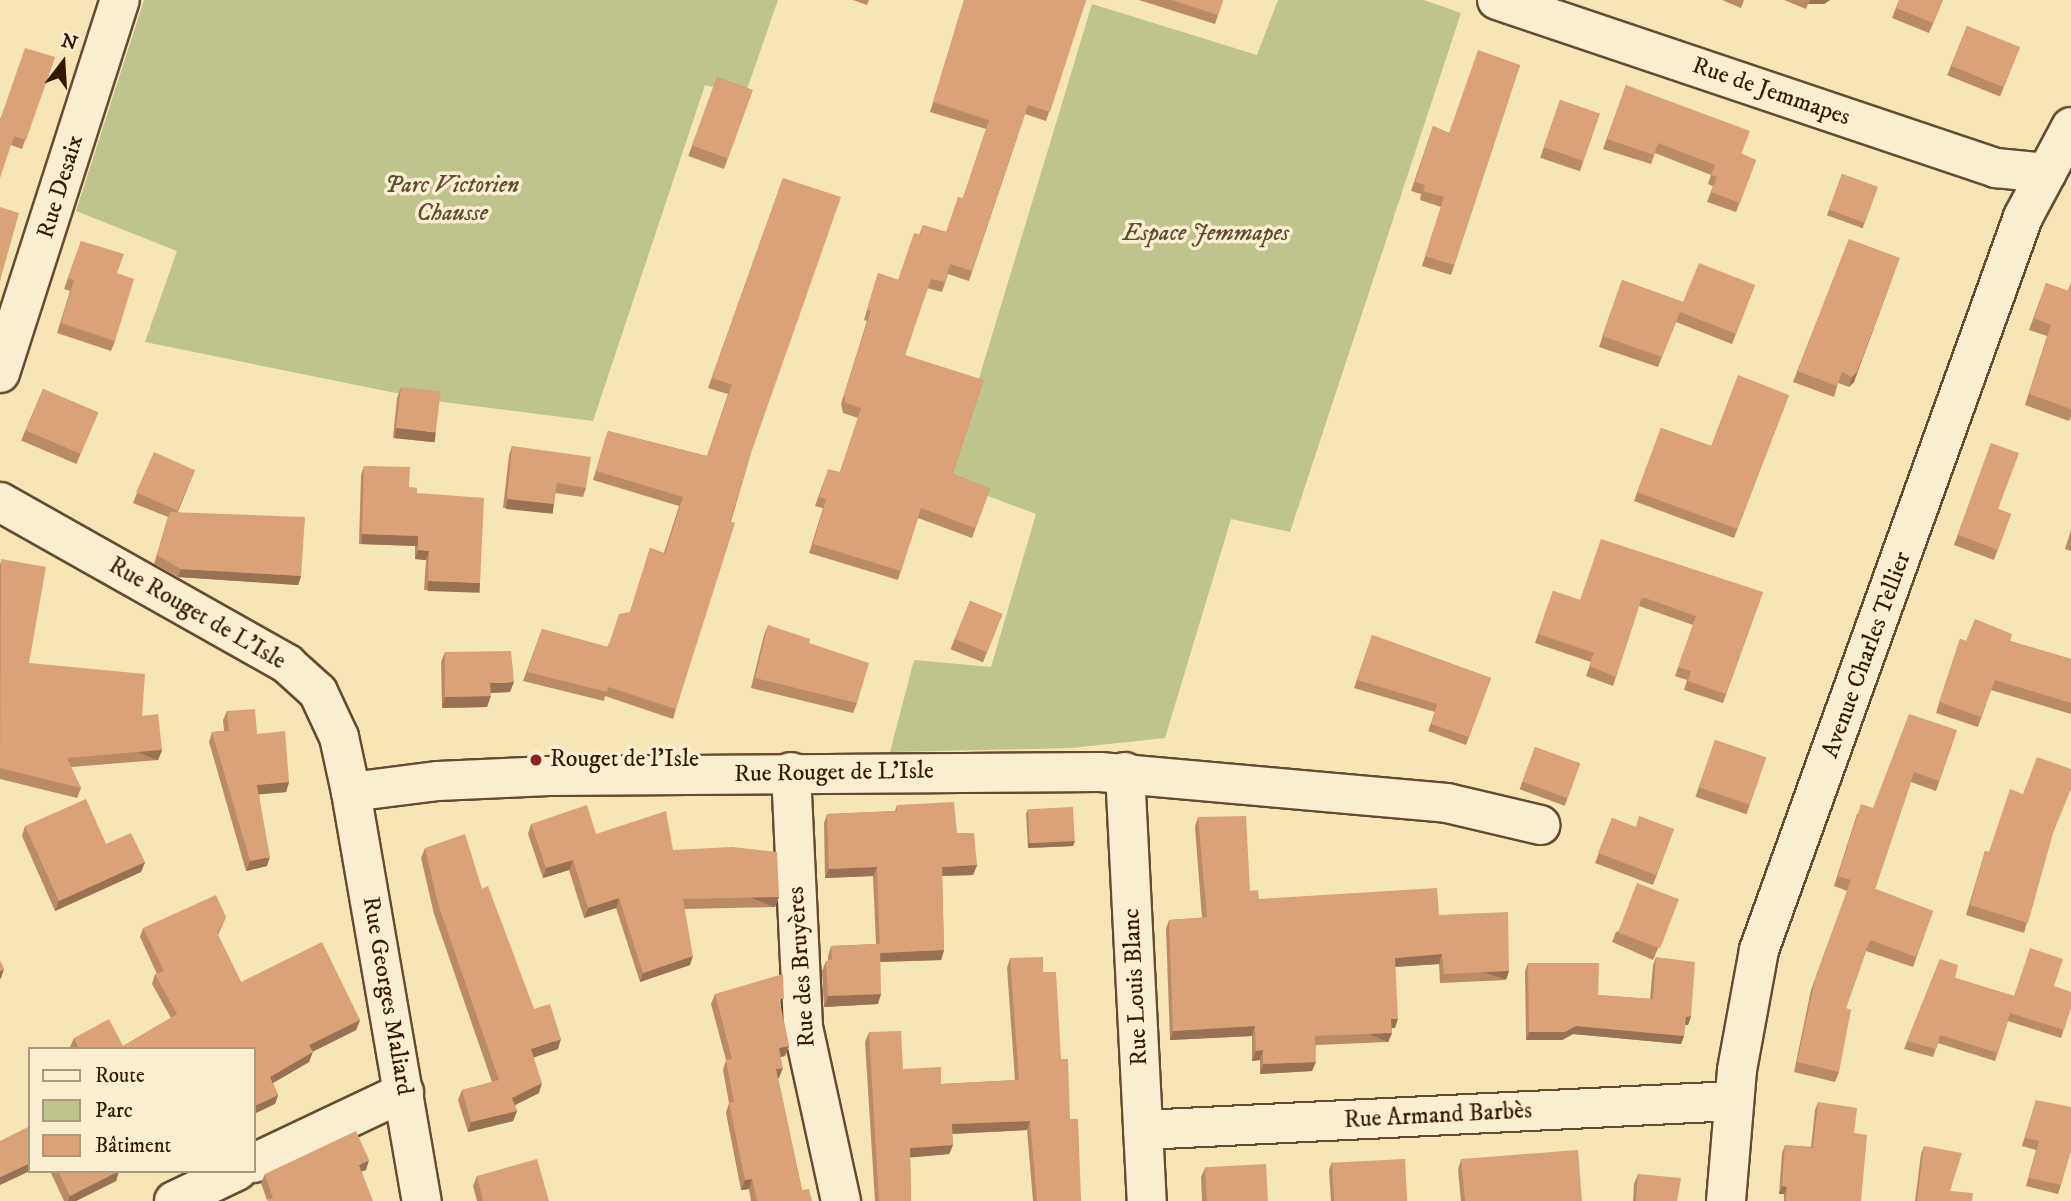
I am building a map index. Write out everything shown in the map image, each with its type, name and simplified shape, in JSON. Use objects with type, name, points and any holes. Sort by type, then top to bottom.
[{"type":"street","name":"Rue Desaix","points":[[0,373],[120,0]]},
{"type":"street","name":"Rue de Jemmapes","points":[[1497,0],[1996,168],[2047,173]]},
{"type":"street","name":"Avenue Charles Tellier","points":[[1726,1201],[1734,1101],[1747,1001],[1759,950],[2023,217],[2071,127]]},
{"type":"street","name":"Rue Rouget de L'Isle","points":[[0,502],[287,664],[318,692],[339,737],[351,792],[452,780],[791,772],[1125,772],[1447,803],[1540,825]]},
{"type":"street","name":"Rue des Bruyères","points":[[791,772],[803,1027],[841,1201]]},
{"type":"street","name":"Rue Louis Blanc","points":[[1125,772],[1147,1201]]},
{"type":"street","name":"Rue Georges Maliard","points":[[351,792],[422,1201]]},
{"type":"street","points":[[256,1162],[404,1092]]},
{"type":"street","name":"Rue Armand Barbès","points":[[1143,1130],[1734,1101]]},
{"type":"street","points":[[174,1201],[233,1173]]},
{"type":"green space","name":"Parc Victorien Chausse","points":[[144,0],[778,0],[745,95],[705,85],[593,421],[435,401],[145,342],[177,251],[76,211]]},
{"type":"green space","name":"Espace Jemmapes","points":[[1278,0],[1424,0],[1461,13],[1290,532],[1231,519],[1165,738],[1071,748],[890,752],[914,660],[991,667],[1036,514],[948,481],[1092,4],[1257,55]]},
{"type":"building","points":[[964,0],[1086,0],[1050,112],[1028,105],[972,271],[950,264],[945,282],[931,279],[905,355],[984,380],[953,474],[990,489],[975,528],[921,508],[901,571],[813,544],[826,499],[819,497],[828,469],[840,472],[861,408],[846,403],[844,395],[871,311],[867,310],[878,273],[898,280],[914,233],[920,235],[923,225],[946,232],[958,197],[963,198],[989,120],[933,102]]},
{"type":"building","points":[[1172,0],[1223,0],[1218,15]]},
{"type":"building","points":[[1899,0],[1943,0],[1933,23],[1896,8]]},
{"type":"building","points":[[1967,26],[2020,47],[2004,87],[1951,66]]},
{"type":"building","points":[[25,48],[55,57],[26,140],[14,136],[0,178],[0,120]]},
{"type":"building","points":[[1478,50],[1520,65],[1454,265],[1425,256],[1444,197],[1423,191],[1425,185],[1415,182],[1433,126],[1449,133]]},
{"type":"building","points":[[717,77],[753,90],[728,159],[692,146]]},
{"type":"building","points":[[1626,85],[1750,131],[1741,154],[1756,160],[1740,203],[1711,192],[1717,177],[1711,175],[1715,165],[1658,143],[1654,155],[1607,139]]},
{"type":"building","points":[[1560,100],[1600,114],[1583,161],[1544,147]]},
{"type":"building","points":[[1842,174],[1878,187],[1865,223],[1829,210]]},
{"type":"building","points":[[783,178],[841,197],[751,453],[730,521],[735,523],[676,709],[608,687],[607,692],[527,672],[542,629],[608,647],[619,614],[630,612],[650,548],[665,554],[683,497],[596,471],[608,431],[707,456],[732,385],[712,378]]},
{"type":"building","points":[[0,207],[19,213],[0,281]]},
{"type":"building","points":[[1849,239],[1900,258],[1857,372],[1852,377],[1842,372],[1837,386],[1797,371]]},
{"type":"building","points":[[81,241],[124,254],[117,273],[134,279],[115,341],[61,323],[74,280],[68,279]]},
{"type":"building","points":[[1699,263],[1755,285],[1736,334],[1680,312],[1662,357],[1602,336],[1622,280],[1683,302]]},
{"type":"building","points":[[2046,283],[2069,291],[2071,283],[2071,409],[2029,394],[2051,325],[2034,318]]},
{"type":"building","points":[[1738,375],[1789,395],[1737,529],[1637,492],[1661,428],[1711,446]]},
{"type":"building","points":[[401,387],[441,392],[436,433],[396,428]]},
{"type":"building","points":[[43,389],[98,412],[81,454],[25,430]]},
{"type":"building","points":[[1991,443],[2019,453],[1998,509],[2011,514],[1998,550],[1958,535]]},
{"type":"building","points":[[512,446],[591,457],[586,488],[557,483],[554,504],[507,499]]},
{"type":"building","points":[[154,452],[195,470],[177,510],[136,492]]},
{"type":"building","points":[[364,466],[410,467],[409,487],[417,488],[417,493],[484,498],[480,583],[428,581],[429,551],[418,550],[418,536],[362,534]]},
{"type":"building","points":[[170,512],[305,517],[301,576],[181,569],[157,555]]},
{"type":"building","points":[[1601,539],[1763,592],[1726,694],[1688,681],[1691,671],[1678,667],[1696,616],[1642,597],[1616,677],[1589,666],[1594,653],[1538,634],[1553,591],[1580,600]]},
{"type":"building","points":[[1,559],[46,567],[29,663],[145,674],[142,716],[158,714],[162,750],[67,758],[81,788],[0,768]]},
{"type":"building","points":[[970,601],[1002,614],[987,652],[955,639]]},
{"type":"building","points":[[1975,619],[2012,634],[2010,641],[2071,659],[2071,703],[1995,680],[1981,717],[1939,702],[1960,639],[1966,641]]},
{"type":"building","points":[[768,625],[810,639],[809,643],[869,663],[857,703],[755,678]]},
{"type":"building","points":[[1372,635],[1491,678],[1469,737],[1431,724],[1437,704],[1357,680]]},
{"type":"building","points":[[511,651],[514,682],[490,683],[491,696],[445,697],[445,652]]},
{"type":"building","points":[[255,709],[257,734],[285,731],[289,782],[257,785],[270,857],[250,861],[212,732],[229,731],[227,711]]},
{"type":"building","points":[[1909,714],[1957,730],[1939,781],[1914,772],[1875,889],[1933,911],[1916,957],[1870,940],[1846,1008],[1851,1010],[1839,1072],[1797,1062],[1815,980],[1851,880],[1838,876],[1861,804],[1873,808]]},
{"type":"building","points":[[1715,740],[1766,758],[1750,805],[1699,787]]},
{"type":"building","points":[[1535,747],[1580,763],[1567,798],[1522,782]]},
{"type":"building","points":[[2037,757],[2071,769],[2071,789],[2053,833],[2028,923],[1970,905],[1985,851],[1989,852],[2010,789],[2023,794]]},
{"type":"building","points":[[86,799],[106,844],[131,833],[145,862],[59,901],[25,826]]},
{"type":"building","points":[[954,802],[957,833],[974,833],[977,865],[942,867],[944,950],[880,953],[877,867],[829,869],[827,814],[897,811],[897,805]]},
{"type":"building","points":[[587,805],[596,834],[666,811],[673,850],[732,847],[777,852],[779,897],[683,899],[693,956],[643,973],[619,898],[588,908],[573,860],[546,868],[531,824]]},
{"type":"building","points":[[1073,807],[1075,841],[1030,843],[1028,809]]},
{"type":"building","points":[[1246,816],[1250,891],[1258,890],[1259,899],[1437,888],[1439,915],[1508,912],[1509,971],[1444,974],[1442,954],[1395,958],[1398,1019],[1391,1019],[1392,1033],[1315,1036],[1316,1062],[1263,1064],[1263,1050],[1256,1051],[1255,1026],[1173,1031],[1169,920],[1207,917],[1198,817]]},
{"type":"building","points":[[1639,816],[1674,829],[1656,875],[1598,853],[1612,818],[1636,827]]},
{"type":"building","points":[[465,834],[482,889],[488,886],[534,1009],[550,1004],[561,1039],[531,1049],[542,1083],[512,1098],[517,1111],[471,1122],[462,1090],[499,1080],[438,904],[425,848]]},
{"type":"building","points":[[1637,883],[1679,899],[1660,949],[1618,932]]},
{"type":"building","points":[[216,895],[226,917],[217,933],[241,982],[322,942],[360,1020],[309,1045],[313,1052],[270,1077],[278,1095],[256,1105],[256,1047],[78,1047],[74,1038],[109,1019],[123,1046],[177,1014],[155,974],[164,971],[143,928]]},
{"type":"building","points":[[880,944],[881,994],[828,996],[826,961],[832,959],[831,946]]},
{"type":"building","points":[[2030,948],[2063,959],[2054,986],[2071,992],[2071,1007],[2064,1030],[2010,1013],[1998,1053],[1940,1035],[1936,1049],[1907,1041],[1940,959],[1958,965],[1955,978],[2014,996]]},
{"type":"building","points":[[1043,957],[1043,972],[1056,972],[1061,1059],[1068,1059],[1070,1119],[1078,1119],[1081,1201],[1037,1201],[1030,1121],[952,1124],[953,1145],[910,1148],[911,1201],[879,1201],[869,1032],[901,1031],[903,1069],[941,1067],[941,1084],[1019,1080],[1010,958]]},
{"type":"building","points":[[1656,957],[1695,962],[1691,1016],[1686,1017],[1684,1036],[1576,1026],[1565,1032],[1529,1032],[1528,963],[1599,963],[1598,995],[1653,999]]},
{"type":"building","points":[[783,974],[784,999],[779,999],[789,1046],[779,1048],[783,1068],[776,1069],[802,1190],[809,1189],[812,1201],[757,1201],[752,1179],[745,1180],[729,1103],[734,1102],[726,1060],[732,1059],[715,994]]},
{"type":"building","points":[[2036,1100],[2071,1107],[2071,1151],[2061,1185],[2029,1178],[2039,1141],[2025,1138]]},
{"type":"building","points":[[1818,1102],[1857,1108],[1854,1133],[1867,1135],[1861,1201],[1786,1201],[1787,1187],[1782,1186],[1785,1145],[1813,1148]]},
{"type":"building","points":[[28,1127],[28,1164],[0,1177],[0,1141]]},
{"type":"building","points":[[356,1131],[369,1160],[359,1165],[373,1201],[266,1201],[273,1198],[265,1174]]},
{"type":"building","points":[[1924,1146],[1962,1153],[1950,1191],[1973,1193],[1972,1201],[1917,1201]]},
{"type":"building","points":[[1578,1150],[1582,1201],[1465,1201],[1461,1159]]},
{"type":"building","points":[[537,1159],[549,1201],[483,1201],[477,1176]]},
{"type":"building","points":[[1405,1159],[1407,1201],[1334,1201],[1332,1163]]},
{"type":"building","points":[[1266,1164],[1268,1201],[1207,1201],[1205,1167]]},
{"type":"building","points":[[59,1173],[115,1173],[70,1196]]},
{"type":"building","points":[[1638,1174],[1681,1178],[1677,1201],[1636,1201]]},
{"type":"place","name":"Rouget de l'Isle","points":[[536,760]]}]
